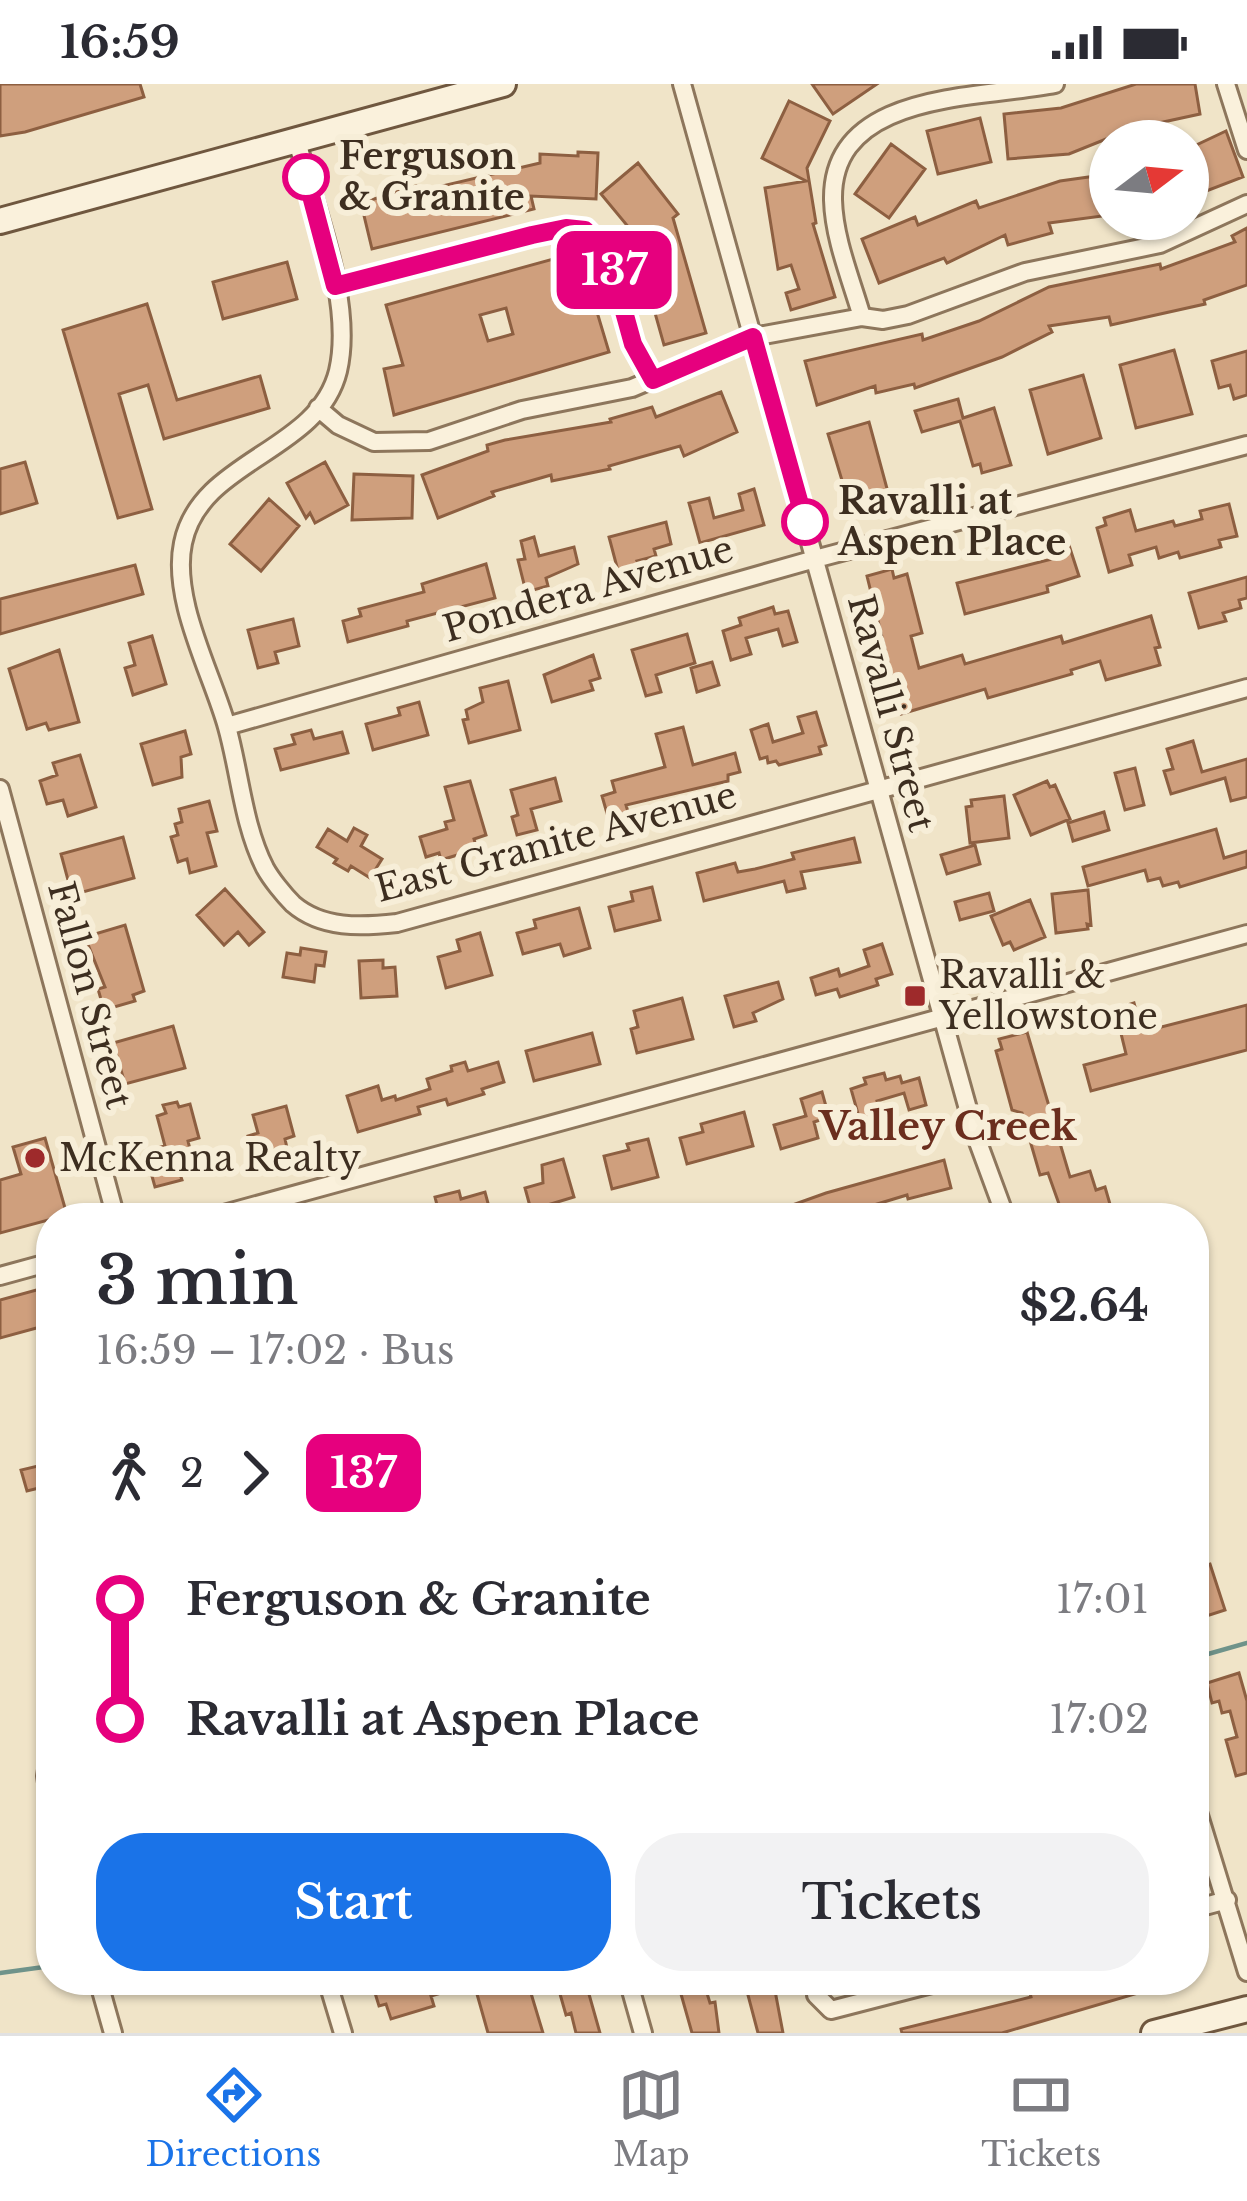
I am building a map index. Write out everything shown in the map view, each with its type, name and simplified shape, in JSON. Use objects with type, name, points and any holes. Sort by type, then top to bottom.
[{"type":"street","points":[[0,220],[503,84]]},
{"type":"street","name":"Ravalli Street","points":[[682,84],[995,1203]]},
{"type":"street","points":[[862,317],[834,209],[836,171],[848,148],[868,128],[906,109],[946,98],[1055,84]]},
{"type":"street","points":[[1226,84],[1247,150]]},
{"type":"street","name":"East Granite Avenue","points":[[297,141],[335,286],[342,344],[337,374],[318,408],[298,430],[201,505],[183,542],[183,574],[191,624],[227,726],[251,830],[266,870],[293,904],[323,922],[361,927],[397,923],[1247,688]]},
{"type":"street","points":[[318,408],[355,436],[374,442],[412,443],[522,410],[584,400],[653,380],[753,337],[862,317],[883,320],[927,311],[1025,272],[1160,244],[1247,204]]},
{"type":"street","points":[[335,286],[532,235],[566,228],[585,230],[608,254],[633,344],[653,380]]},
{"type":"street","name":"Pondera Avenue","points":[[227,726],[815,559],[1247,445]]},
{"type":"street","name":"Fallon Street","points":[[0,789],[8,849],[112,1203]]},
{"type":"street","points":[[264,1203],[1247,934]]},
{"type":"street","points":[[0,1276],[36,1266]]},
{"type":"street","points":[[1209,1845],[1247,1972]]},
{"type":"street","points":[[1209,1905],[1227,1900]]},
{"type":"street","points":[[102,1995],[113,2033]]},
{"type":"street","points":[[332,1995],[343,2033]]},
{"type":"street","points":[[632,1995],[643,2033]]},
{"type":"street","points":[[815,1995],[831,2010],[889,1995]]},
{"type":"street","points":[[1154,2033],[1247,2009]]},
{"type":"building","points":[[0,84],[140,84],[144,97],[0,136]]},
{"type":"building","points":[[812,84],[877,84],[833,114]]},
{"type":"building","points":[[1136,84],[1195,84],[1200,114],[1172,120],[1089,120],[1089,146],[1069,154],[1008,159],[1004,114],[1061,108]]},
{"type":"building","points":[[789,101],[830,121],[807,168],[813,224],[835,297],[791,310],[786,293],[799,289],[791,265],[778,269],[765,188],[806,181],[762,158]]},
{"type":"building","points":[[980,118],[991,162],[938,174],[927,131]]},
{"type":"building","points":[[1226,131],[1243,177],[1209,190],[1209,139]]},
{"type":"building","points":[[891,144],[925,169],[889,218],[855,194]]},
{"type":"building","points":[[578,152],[598,153],[596,199],[531,196],[534,209],[372,249],[361,203],[416,186],[417,192],[540,163],[540,154],[578,156]]},
{"type":"building","points":[[638,163],[678,214],[673,218],[706,333],[664,345],[637,249],[645,247],[601,194]]},
{"type":"building","points":[[1089,177],[1089,218],[1049,223],[1052,233],[1008,245],[1005,235],[947,263],[944,258],[879,283],[862,239],[915,217],[918,225],[976,201],[979,208],[1060,181]]},
{"type":"building","points":[[1247,228],[1247,285],[1204,300],[1205,304],[1111,325],[1109,317],[1049,326],[1052,332],[1002,357],[915,388],[914,384],[876,393],[875,386],[817,405],[805,361],[922,334],[923,340],[979,321],[1049,287],[1160,264],[1161,269],[1235,242],[1232,236]]},
{"type":"building","points":[[579,252],[609,352],[394,415],[384,369],[403,365],[386,305]],"holes":[[[506,308],[513,334],[488,341],[480,315]]]},
{"type":"building","points":[[287,262],[297,299],[223,319],[213,282]]},
{"type":"building","points":[[147,304],[177,400],[260,376],[269,408],[164,439],[148,385],[119,394],[152,509],[118,518],[63,330]]},
{"type":"building","points":[[1174,350],[1192,414],[1136,428],[1120,365]]},
{"type":"building","points":[[1247,351],[1247,395],[1234,399],[1230,385],[1219,388],[1212,361]]},
{"type":"building","points":[[1083,375],[1101,438],[1048,454],[1030,390]]},
{"type":"building","points":[[721,392],[737,432],[684,456],[680,446],[610,469],[552,481],[551,475],[492,492],[494,496],[438,518],[422,475],[505,440],[611,422],[652,407],[656,417]]},
{"type":"building","points":[[958,399],[963,418],[994,408],[1011,465],[982,473],[980,464],[973,466],[960,421],[922,432],[915,411]]},
{"type":"building","points":[[869,422],[889,496],[850,507],[828,434]]},
{"type":"building","points":[[25,462],[37,503],[0,514],[0,469]]},
{"type":"building","points":[[325,462],[348,505],[315,523],[310,513],[306,518],[287,483]]},
{"type":"building","points":[[354,474],[413,476],[412,518],[352,520]]},
{"type":"building","points":[[754,489],[764,525],[700,543],[689,503],[709,498],[714,518],[743,510],[739,494]]},
{"type":"building","points":[[269,499],[299,526],[261,571],[230,544]]},
{"type":"building","points":[[1229,504],[1237,536],[1219,540],[1221,547],[1180,558],[1178,552],[1159,558],[1156,547],[1129,555],[1132,565],[1109,572],[1097,528],[1106,525],[1104,518],[1130,510],[1136,531],[1202,519],[1200,511]]},
{"type":"building","points":[[666,522],[671,544],[654,549],[656,556],[637,561],[639,565],[618,571],[609,537]]},
{"type":"building","points":[[1066,536],[1079,576],[1047,586],[1048,592],[965,614],[957,583],[1056,558],[1050,541]]},
{"type":"building","points":[[534,537],[539,556],[574,547],[578,564],[546,578],[548,586],[526,592],[518,560],[525,559],[521,541]]},
{"type":"building","points":[[486,564],[495,598],[348,642],[343,621],[361,616],[359,609],[424,592],[422,584]]},
{"type":"building","points":[[135,565],[143,594],[0,634],[0,599]]},
{"type":"building","points":[[892,569],[894,578],[907,574],[922,633],[911,636],[919,668],[962,655],[965,664],[1061,636],[1063,643],[1151,616],[1160,665],[1106,680],[1100,661],[988,698],[985,689],[901,714],[867,576]]},
{"type":"building","points":[[1247,577],[1247,598],[1239,600],[1241,608],[1223,613],[1226,621],[1199,628],[1189,593]]},
{"type":"building","points":[[773,607],[775,614],[788,611],[797,642],[783,646],[778,629],[746,638],[751,654],[731,660],[723,631],[741,625],[739,618]]},
{"type":"building","points":[[293,619],[299,646],[275,652],[278,663],[258,668],[248,630]]},
{"type":"building","points":[[687,634],[695,663],[656,675],[661,692],[646,696],[632,650]]},
{"type":"building","points":[[152,636],[166,684],[133,695],[125,668],[135,665],[129,643]]},
{"type":"building","points":[[59,650],[79,722],[49,730],[46,723],[27,729],[9,669]]},
{"type":"building","points":[[593,655],[600,678],[590,681],[593,690],[552,702],[544,675]]},
{"type":"building","points":[[712,662],[719,685],[697,692],[691,668]]},
{"type":"building","points":[[508,681],[520,730],[469,743],[463,720],[468,719],[466,710],[483,702],[480,688]]},
{"type":"building","points":[[419,702],[428,735],[373,750],[366,724],[400,715],[398,708]]},
{"type":"building","points":[[816,712],[826,745],[819,747],[821,754],[779,765],[768,763],[767,757],[760,759],[751,730],[768,724],[773,742],[803,733],[798,717]]},
{"type":"building","points":[[683,727],[693,765],[735,753],[740,772],[728,775],[728,781],[626,805],[628,812],[608,817],[602,796],[615,792],[612,781],[665,767],[656,734]]},
{"type":"building","points":[[311,730],[314,739],[342,732],[348,753],[281,770],[275,749],[295,744],[292,735]]},
{"type":"building","points":[[185,731],[191,754],[181,757],[182,777],[153,785],[141,744]]},
{"type":"building","points":[[1193,741],[1202,772],[1247,759],[1247,797],[1231,801],[1225,778],[1171,794],[1164,771],[1173,769],[1167,749]]},
{"type":"building","points":[[80,755],[96,807],[68,816],[63,800],[47,804],[40,781],[57,775],[53,763]]},
{"type":"building","points":[[1135,768],[1144,805],[1125,810],[1115,773]]},
{"type":"building","points":[[555,778],[561,801],[531,809],[537,830],[517,835],[512,817],[518,815],[511,790]]},
{"type":"building","points":[[470,781],[486,835],[474,839],[477,849],[441,860],[439,853],[426,857],[420,837],[447,829],[445,822],[454,820],[445,787]]},
{"type":"building","points":[[1047,781],[1050,787],[1055,785],[1070,819],[1031,835],[1014,795]]},
{"type":"building","points":[[1004,796],[1009,838],[970,843],[966,807],[972,806],[971,800]]},
{"type":"building","points":[[209,801],[217,831],[207,833],[216,866],[190,873],[187,859],[178,862],[171,837],[178,835],[175,824],[182,822],[179,809]]},
{"type":"building","points":[[1104,812],[1109,830],[1073,841],[1068,823]]},
{"type":"building","points":[[354,828],[367,835],[361,846],[382,859],[370,878],[351,866],[348,871],[334,863],[337,859],[317,847],[328,829],[347,841]]},
{"type":"building","points":[[1216,829],[1224,858],[1247,851],[1247,867],[1180,887],[1178,882],[1163,886],[1160,878],[1148,881],[1145,870],[1088,886],[1083,867]]},
{"type":"building","points":[[123,837],[134,878],[72,895],[61,854]]},
{"type":"building","points":[[854,838],[860,862],[801,872],[805,888],[787,892],[784,881],[704,901],[697,873],[735,863],[738,872],[755,869],[794,859],[792,853]]},
{"type":"building","points":[[975,845],[980,864],[947,874],[941,855]]},
{"type":"building","points":[[652,887],[660,920],[615,931],[609,907],[633,901],[631,892]]},
{"type":"building","points":[[225,889],[264,932],[249,945],[238,932],[224,945],[197,915]]},
{"type":"building","points":[[1088,890],[1091,925],[1056,933],[1052,894]]},
{"type":"building","points":[[989,893],[994,911],[960,920],[955,902]]},
{"type":"building","points":[[1030,900],[1045,937],[1014,950],[1010,942],[1003,945],[991,916]]},
{"type":"building","points":[[579,908],[590,948],[564,956],[560,944],[523,954],[517,933],[536,928],[534,920]]},
{"type":"building","points":[[125,925],[144,991],[133,995],[135,1001],[104,1010],[98,989],[105,987],[85,937]]},
{"type":"building","points":[[480,933],[492,975],[446,988],[438,957],[460,951],[457,940]]},
{"type":"building","points":[[882,944],[892,974],[876,979],[878,985],[840,997],[837,989],[816,995],[811,978],[838,969],[840,976],[869,966],[864,950]]},
{"type":"building","points":[[301,948],[326,952],[324,966],[316,965],[314,982],[283,977],[287,953],[300,955]]},
{"type":"building","points":[[383,960],[383,968],[395,967],[397,996],[361,998],[359,961]]},
{"type":"building","points":[[778,982],[783,999],[753,1013],[756,1021],[734,1027],[725,996]]},
{"type":"building","points":[[682,998],[693,1039],[637,1053],[631,1029],[638,1027],[634,1011]]},
{"type":"building","points":[[1134,1003],[1142,1032],[1247,1005],[1247,1050],[1091,1091],[1084,1065],[1126,1054],[1115,1009]]},
{"type":"building","points":[[173,1026],[185,1068],[125,1084],[113,1043]]},
{"type":"building","points":[[1027,1032],[1070,1177],[1090,1171],[1096,1190],[1105,1187],[1110,1203],[1059,1203],[1048,1173],[1040,1175],[1022,1113],[1012,1110],[996,1051],[1002,1049],[999,1039]]},
{"type":"building","points":[[592,1033],[600,1064],[534,1081],[526,1051]]},
{"type":"building","points":[[465,1062],[468,1071],[498,1062],[504,1082],[482,1089],[484,1094],[448,1105],[446,1099],[418,1107],[420,1114],[358,1132],[347,1096],[378,1086],[382,1100],[395,1096],[396,1100],[430,1089],[427,1079]]},
{"type":"building","points":[[884,1073],[886,1080],[900,1076],[902,1083],[919,1078],[926,1105],[909,1110],[904,1093],[877,1101],[881,1115],[860,1121],[851,1089],[866,1084],[864,1078]]},
{"type":"building","points":[[822,1092],[829,1117],[814,1122],[818,1138],[781,1149],[774,1125],[806,1116],[801,1099]]},
{"type":"building","points":[[177,1102],[179,1107],[190,1104],[199,1138],[188,1141],[195,1170],[180,1174],[182,1180],[155,1187],[148,1162],[159,1159],[156,1148],[165,1146],[157,1116],[166,1113],[163,1105]]},
{"type":"building","points":[[286,1106],[294,1136],[285,1139],[287,1148],[254,1157],[248,1136],[258,1133],[253,1115]]},
{"type":"building","points":[[744,1112],[753,1146],[687,1164],[680,1138],[703,1132],[701,1124]]},
{"type":"building","points":[[45,1138],[64,1203],[36,1203],[36,1223],[0,1233],[0,1180],[21,1174],[13,1147]]},
{"type":"building","points":[[648,1139],[658,1177],[612,1189],[604,1156]]},
{"type":"building","points":[[563,1159],[574,1197],[529,1203],[525,1188],[543,1183],[542,1165]]},
{"type":"building","points":[[944,1160],[951,1188],[881,1203],[798,1203]]},
{"type":"building","points":[[459,1191],[461,1199],[485,1192],[488,1203],[436,1203],[435,1197]]},
{"type":"building","points":[[36,1290],[36,1328],[0,1338],[0,1300]]},
{"type":"building","points":[[36,1466],[36,1489],[27,1491],[21,1470]]},
{"type":"building","points":[[1209,1564],[1225,1610],[1209,1615]]},
{"type":"building","points":[[1239,1673],[1247,1701],[1247,1773],[1236,1776],[1226,1740],[1237,1737],[1230,1711],[1222,1713],[1219,1701],[1212,1703],[1209,1682]]},
{"type":"building","points":[[376,1995],[434,1995],[434,2006],[391,2019],[386,2004],[379,2006]]},
{"type":"building","points":[[477,1995],[532,1995],[543,2033],[488,2033]]},
{"type":"building","points":[[560,1995],[589,1995],[600,2033],[576,2033],[571,2013],[566,2015]]},
{"type":"building","points":[[681,1995],[708,1995],[710,2003],[715,2002],[719,2033],[692,2033]]},
{"type":"building","points":[[748,1995],[776,1995],[783,2033],[758,2033]]},
{"type":"building","points":[[1132,1995],[1002,2033],[902,2033],[901,2029],[1031,1997]]},
{"type":"waterway","points":[[1209,1654],[1247,1643]]},
{"type":"waterway","points":[[0,1973],[36,1968]]},
{"type":"bus line","name":"137","points":[[306,177],[335,286],[532,235],[566,228],[585,230],[608,254],[633,344],[653,380],[753,337],[805,522]]},
{"type":"place","name":"Ferguson & Granite","points":[[306,177]]},
{"type":"place","name":"Ravalli at Aspen Place","points":[[805,522]]},
{"type":"place","name":"Ravalli & Yellowstone","points":[[915,996]]},
{"type":"place","name":"McKenna Realty","points":[[35,1158]]},
{"type":"district","name":"Valley Creek","points":[[948,1126]]}]
